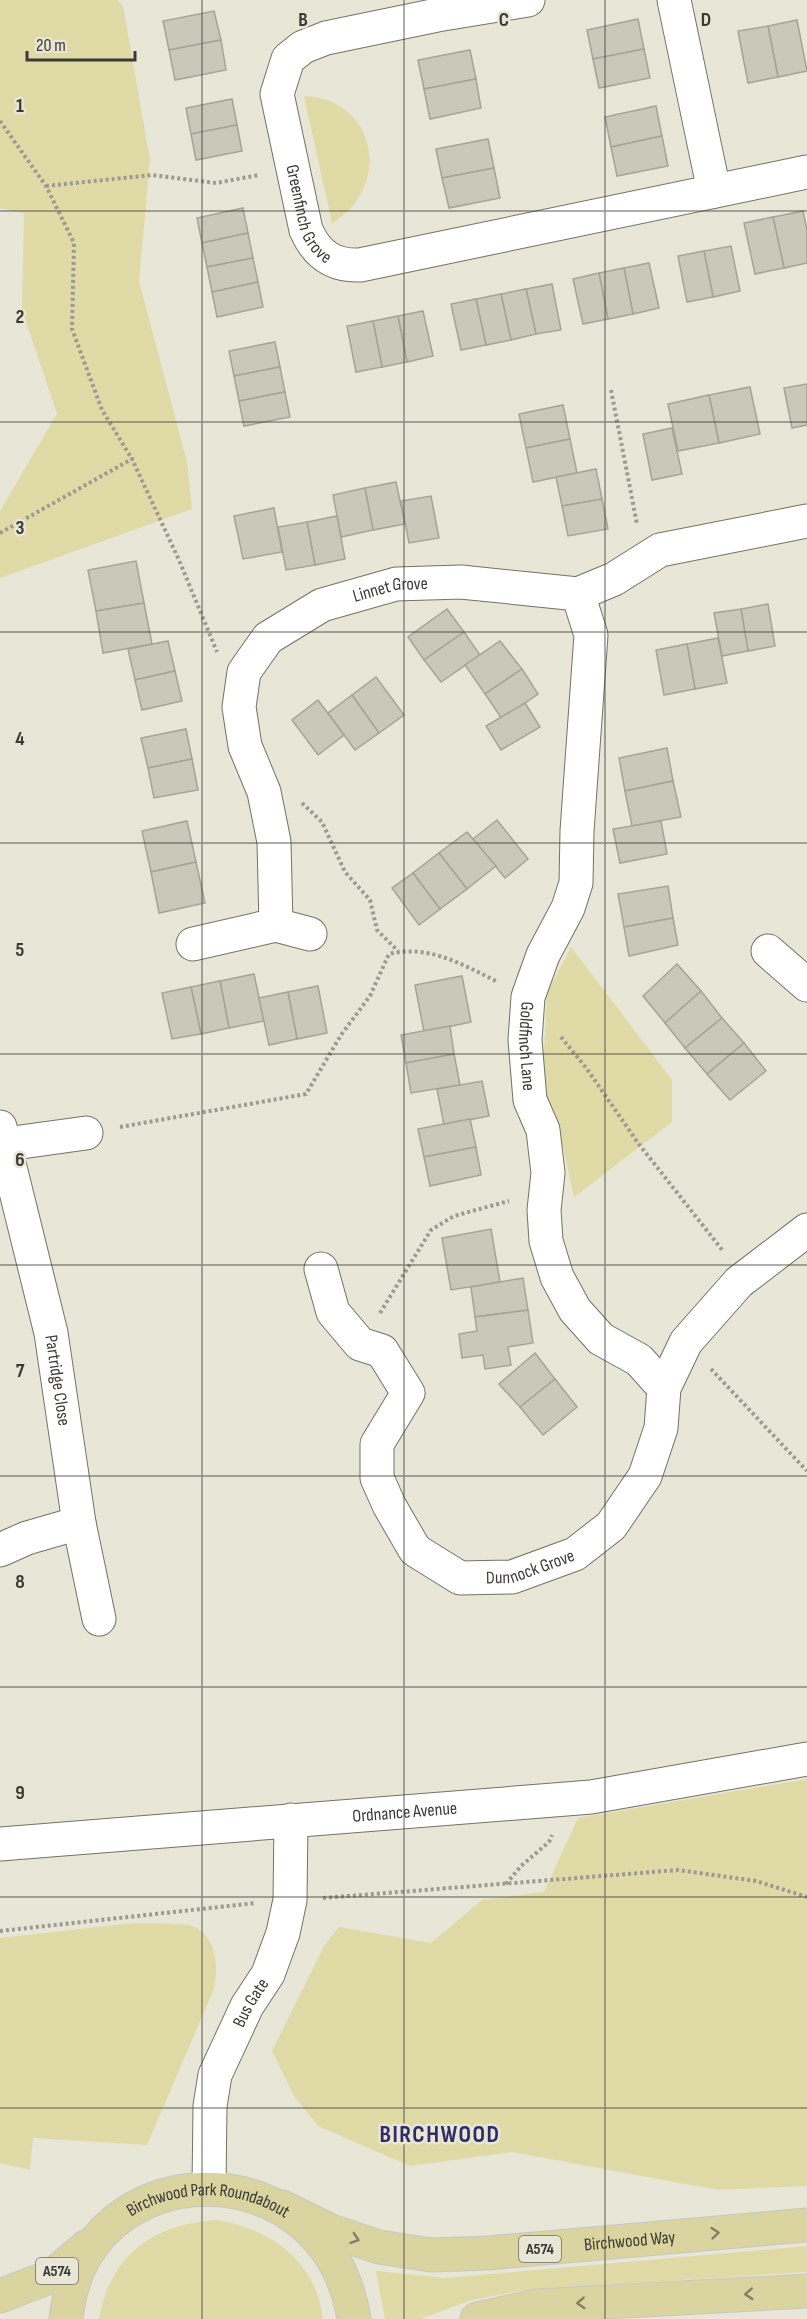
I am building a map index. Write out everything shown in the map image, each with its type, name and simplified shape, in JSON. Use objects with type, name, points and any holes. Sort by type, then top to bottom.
[{"type":"main road","name":"Birchwood Park Roundabout","points":[[66,2319],[68,2300],[82,2263],[105,2231],[144,2204],[171,2193],[209,2188],[246,2192],[282,2207],[317,2235],[342,2273],[354,2319]]},
{"type":"main road","name":"Birchwood Way","points":[[282,2207],[331,2231],[379,2247],[431,2255],[488,2253],[807,2225]]},
{"type":"main road","name":"A574","points":[[0,2296],[52,2276],[105,2231]]},
{"type":"main road","points":[[477,2319],[536,2306],[807,2291]]},
{"type":"street","name":"Greenfinch Grove","points":[[528,0],[437,15],[326,38],[303,47],[288,59],[277,94],[306,230],[312,244],[322,255],[346,266],[380,261],[807,172]]},
{"type":"street","points":[[674,0],[714,192]]},
{"type":"street","name":"Linnet Grove","points":[[276,925],[274,842],[264,792],[245,746],[239,707],[244,672],[268,638],[322,605],[396,584],[461,582],[578,594],[614,579],[660,550],[807,521]]},
{"type":"street","name":"Goldfinch Lane","points":[[578,594],[591,635],[577,831],[576,883],[568,908],[543,955],[528,997],[525,1040],[530,1100],[543,1130],[548,1173],[546,1241],[557,1277],[575,1310],[601,1339],[639,1360],[664,1388]]},
{"type":"street","points":[[192,944],[276,925],[310,934]]},
{"type":"street","points":[[768,951],[807,985]]},
{"type":"street","name":"Partridge Close","points":[[86,1133],[1,1139],[51,1333],[79,1523],[99,1619]]},
{"type":"street","name":"Dunnock Grove","points":[[321,1269],[333,1312],[360,1344],[382,1351],[408,1393],[377,1444],[377,1478],[389,1505],[415,1550],[460,1578],[512,1577],[575,1554],[611,1526],[645,1476],[661,1428],[664,1388],[686,1342],[739,1282],[807,1231]]},
{"type":"street","points":[[0,1550],[27,1538],[79,1523]]},
{"type":"street","name":"Ordnance Avenue","points":[[0,1844],[591,1797],[807,1759]]},
{"type":"street","name":"Bus Gate","points":[[209,2188],[210,2106],[215,2075],[242,2017],[268,1974],[283,1933],[290,1900],[291,1820]]},
{"type":"path","points":[[0,121],[46,186],[74,243],[72,329],[102,410],[132,459],[179,560],[216,651]]},
{"type":"path","points":[[46,186],[152,175],[216,183],[292,168]]},
{"type":"path","points":[[611,390],[644,560]]},
{"type":"path","points":[[0,533],[132,459]]},
{"type":"path","points":[[294,795],[322,822],[345,872],[370,900],[376,930],[398,951]]},
{"type":"path","points":[[86,1133],[306,1094],[341,1035],[370,996],[389,954],[406,949],[444,956],[528,997],[587,1069],[638,1143],[706,1229]]},
{"type":"path","points":[[360,1344],[399,1286],[431,1230],[454,1216],[546,1191]]},
{"type":"path","points":[[686,1342],[807,1471]]},
{"type":"path","points":[[506,1884],[521,1866],[549,1842],[556,1827]]},
{"type":"path","points":[[321,1898],[678,1870],[756,1881],[807,1897]]},
{"type":"path","points":[[0,1931],[257,1902]]},
{"type":"shaded area","points":[[0,0],[117,0],[123,6],[150,160],[139,281],[187,462],[192,509],[0,578],[0,511],[57,414],[22,310],[24,213],[0,208]]},
{"type":"shaded area","points":[[304,96],[328,101],[347,111],[360,127],[368,146],[369,167],[364,188],[352,207],[332,223]]},
{"type":"shaded area","points":[[571,947],[672,1080],[672,1122],[574,1197],[564,1151],[542,1094],[547,993]]},
{"type":"shaded area","points":[[807,1779],[807,2186],[718,2190],[512,2152],[410,2166],[318,2126],[294,2096],[272,2051],[324,1946],[339,1927],[431,1943],[482,1900],[544,1892],[578,1818]]},
{"type":"shaded area","points":[[134,1923],[195,1927],[208,1939],[216,1965],[213,1991],[147,2145],[33,2138],[30,2170],[0,2163],[0,1938]]},
{"type":"shaded area","points":[[217,2220],[255,2231],[288,2251],[311,2280],[319,2298],[323,2319],[99,2319],[113,2277],[138,2247],[174,2228]]},
{"type":"shaded area","points":[[807,2246],[807,2272],[524,2290],[468,2301],[421,2319],[385,2319],[376,2271],[445,2278]]},
{"type":"building","points":[[214,11],[221,40],[169,50],[163,21]]},
{"type":"building","points":[[638,19],[644,49],[593,59],[587,30]]},
{"type":"building","points":[[797,20],[807,71],[778,77],[768,26]]},
{"type":"building","points":[[768,26],[778,77],[748,83],[738,31]]},
{"type":"building","points":[[221,40],[226,70],[175,80],[169,50]]},
{"type":"building","points":[[644,49],[650,78],[599,88],[593,59]]},
{"type":"building","points":[[470,50],[476,79],[424,89],[418,60]]},
{"type":"building","points":[[476,79],[481,108],[430,119],[424,89]]},
{"type":"building","points":[[232,99],[237,125],[191,134],[186,108]]},
{"type":"building","points":[[656,106],[662,136],[611,147],[605,117]]},
{"type":"building","points":[[237,125],[242,151],[196,160],[191,134]]},
{"type":"building","points":[[662,136],[668,166],[617,176],[611,147]]},
{"type":"building","points":[[488,139],[494,168],[442,178],[436,149]]},
{"type":"building","points":[[494,168],[500,198],[449,208],[442,178]]},
{"type":"building","points":[[243,208],[248,233],[202,243],[197,218]]},
{"type":"building","points":[[803,211],[807,230],[807,263],[784,268],[773,217]]},
{"type":"building","points":[[773,217],[784,268],[755,274],[744,223]]},
{"type":"building","points":[[248,233],[253,258],[207,267],[202,243]]},
{"type":"building","points":[[731,246],[740,291],[713,297],[704,251]]},
{"type":"building","points":[[704,251],[713,297],[687,302],[678,256]]},
{"type":"building","points":[[253,258],[258,282],[212,292],[207,267]]},
{"type":"building","points":[[649,263],[659,308],[633,314],[624,268]]},
{"type":"building","points":[[624,268],[633,314],[608,319],[599,273]]},
{"type":"building","points":[[599,273],[608,319],[583,324],[573,279]]},
{"type":"building","points":[[258,282],[263,307],[217,317],[212,292]]},
{"type":"building","points":[[552,284],[561,330],[536,334],[526,289]]},
{"type":"building","points":[[526,289],[536,334],[511,340],[501,294]]},
{"type":"building","points":[[501,294],[511,340],[486,345],[476,299]]},
{"type":"building","points":[[476,299],[486,345],[461,350],[451,304]]},
{"type":"building","points":[[423,311],[433,356],[407,362],[398,316]]},
{"type":"building","points":[[398,316],[407,362],[382,367],[373,321]]},
{"type":"building","points":[[373,321],[382,367],[356,372],[347,326]]},
{"type":"building","points":[[275,342],[280,367],[234,376],[229,351]]},
{"type":"building","points":[[280,367],[285,392],[239,401],[234,376]]},
{"type":"building","points":[[807,384],[807,425],[792,428],[784,388]]},
{"type":"building","points":[[750,387],[760,434],[719,443],[709,395]]},
{"type":"building","points":[[285,392],[290,417],[244,426],[239,401]]},
{"type":"building","points":[[709,395],[719,443],[678,451],[668,404]]},
{"type":"building","points":[[563,405],[570,439],[526,448],[519,414]]},
{"type":"building","points":[[672,428],[682,474],[652,480],[643,434]]},
{"type":"building","points":[[570,439],[577,473],[533,482],[526,448]]},
{"type":"building","points":[[596,469],[602,499],[562,506],[556,477]]},
{"type":"building","points":[[396,482],[405,524],[373,530],[365,488]]},
{"type":"building","points":[[365,488],[373,530],[341,537],[333,495]]},
{"type":"building","points":[[431,496],[439,538],[409,543],[401,501]]},
{"type":"building","points":[[602,499],[608,529],[568,536],[562,506]]},
{"type":"building","points":[[274,508],[282,552],[243,559],[234,516]]},
{"type":"building","points":[[337,516],[345,559],[315,565],[307,522]]},
{"type":"building","points":[[307,522],[315,565],[286,570],[278,527]]},
{"type":"building","points":[[136,561],[144,603],[96,611],[88,570]]},
{"type":"building","points":[[144,603],[152,644],[103,653],[96,611]]},
{"type":"building","points":[[768,604],[775,646],[748,651],[741,609]]},
{"type":"building","points":[[447,609],[464,632],[424,660],[408,637]]},
{"type":"building","points":[[741,609],[748,651],[722,656],[714,613]]},
{"type":"building","points":[[464,632],[480,655],[441,682],[424,660]]},
{"type":"building","points":[[718,638],[727,683],[695,689],[687,644]]},
{"type":"building","points":[[168,641],[175,671],[135,680],[128,649]]},
{"type":"building","points":[[500,641],[522,669],[485,694],[465,665]]},
{"type":"building","points":[[687,644],[695,689],[664,695],[656,650]]},
{"type":"building","points":[[522,669],[538,694],[502,719],[485,694]]},
{"type":"building","points":[[175,671],[182,701],[142,710],[135,680]]},
{"type":"building","points":[[376,677],[404,715],[379,733],[352,695]]},
{"type":"building","points":[[352,695],[379,733],[355,750],[328,713]]},
{"type":"building","points":[[318,700],[344,735],[318,755],[292,720]]},
{"type":"building","points":[[525,703],[540,727],[501,750],[486,726]]},
{"type":"building","points":[[186,729],[192,759],[148,768],[141,738]]},
{"type":"building","points":[[667,748],[673,781],[625,791],[619,758]]},
{"type":"building","points":[[192,759],[198,790],[154,798],[148,768]]},
{"type":"building","points":[[673,781],[681,817],[632,826],[625,791]]},
{"type":"building","points":[[497,820],[528,859],[505,878],[473,839]]},
{"type":"building","points":[[187,821],[196,862],[151,872],[142,831]]},
{"type":"building","points":[[661,821],[667,854],[620,863],[613,829]]},
{"type":"building","points":[[467,832],[496,866],[467,889],[439,853]]},
{"type":"building","points":[[439,853],[467,889],[440,909],[413,873]]},
{"type":"building","points":[[196,862],[205,903],[159,913],[151,872]]},
{"type":"building","points":[[413,873],[440,909],[419,925],[392,888]]},
{"type":"building","points":[[668,886],[673,918],[624,927],[618,894]]},
{"type":"building","points":[[673,918],[678,945],[629,956],[624,927]]},
{"type":"building","points":[[677,964],[701,991],[665,1023],[643,996]]},
{"type":"building","points":[[254,974],[264,1021],[229,1028],[220,981]]},
{"type":"building","points":[[462,976],[471,1022],[424,1032],[415,985]]},
{"type":"building","points":[[220,981],[229,1028],[201,1034],[191,987]]},
{"type":"building","points":[[318,986],[327,1033],[297,1039],[288,992]]},
{"type":"building","points":[[191,987],[201,1034],[172,1039],[162,993]]},
{"type":"building","points":[[701,991],[722,1018],[685,1048],[665,1023]]},
{"type":"building","points":[[288,992],[297,1039],[269,1045],[259,998]]},
{"type":"building","points":[[722,1018],[744,1043],[707,1074],[685,1048]]},
{"type":"building","points":[[450,1026],[454,1054],[406,1063],[401,1035]]},
{"type":"building","points":[[744,1043],[766,1071],[730,1100],[707,1074]]},
{"type":"building","points":[[454,1054],[460,1085],[411,1093],[406,1063]]},
{"type":"building","points":[[482,1081],[489,1116],[444,1125],[437,1089]]},
{"type":"building","points":[[470,1119],[476,1147],[424,1157],[418,1129]]},
{"type":"building","points":[[476,1147],[481,1175],[430,1186],[424,1157]]},
{"type":"building","points":[[491,1229],[500,1282],[451,1290],[442,1238]]},
{"type":"building","points":[[523,1278],[528,1310],[475,1317],[471,1287]]},
{"type":"building","points":[[528,1310],[533,1343],[508,1347],[511,1365],[485,1369],[483,1355],[462,1358],[459,1334],[477,1331],[475,1317]]},
{"type":"building","points":[[535,1353],[555,1379],[520,1407],[499,1384]]},
{"type":"building","points":[[555,1379],[577,1407],[543,1435],[520,1407]]},
{"type":"district","name":"BIRCHWOOD","points":[[440,2134]]}]
